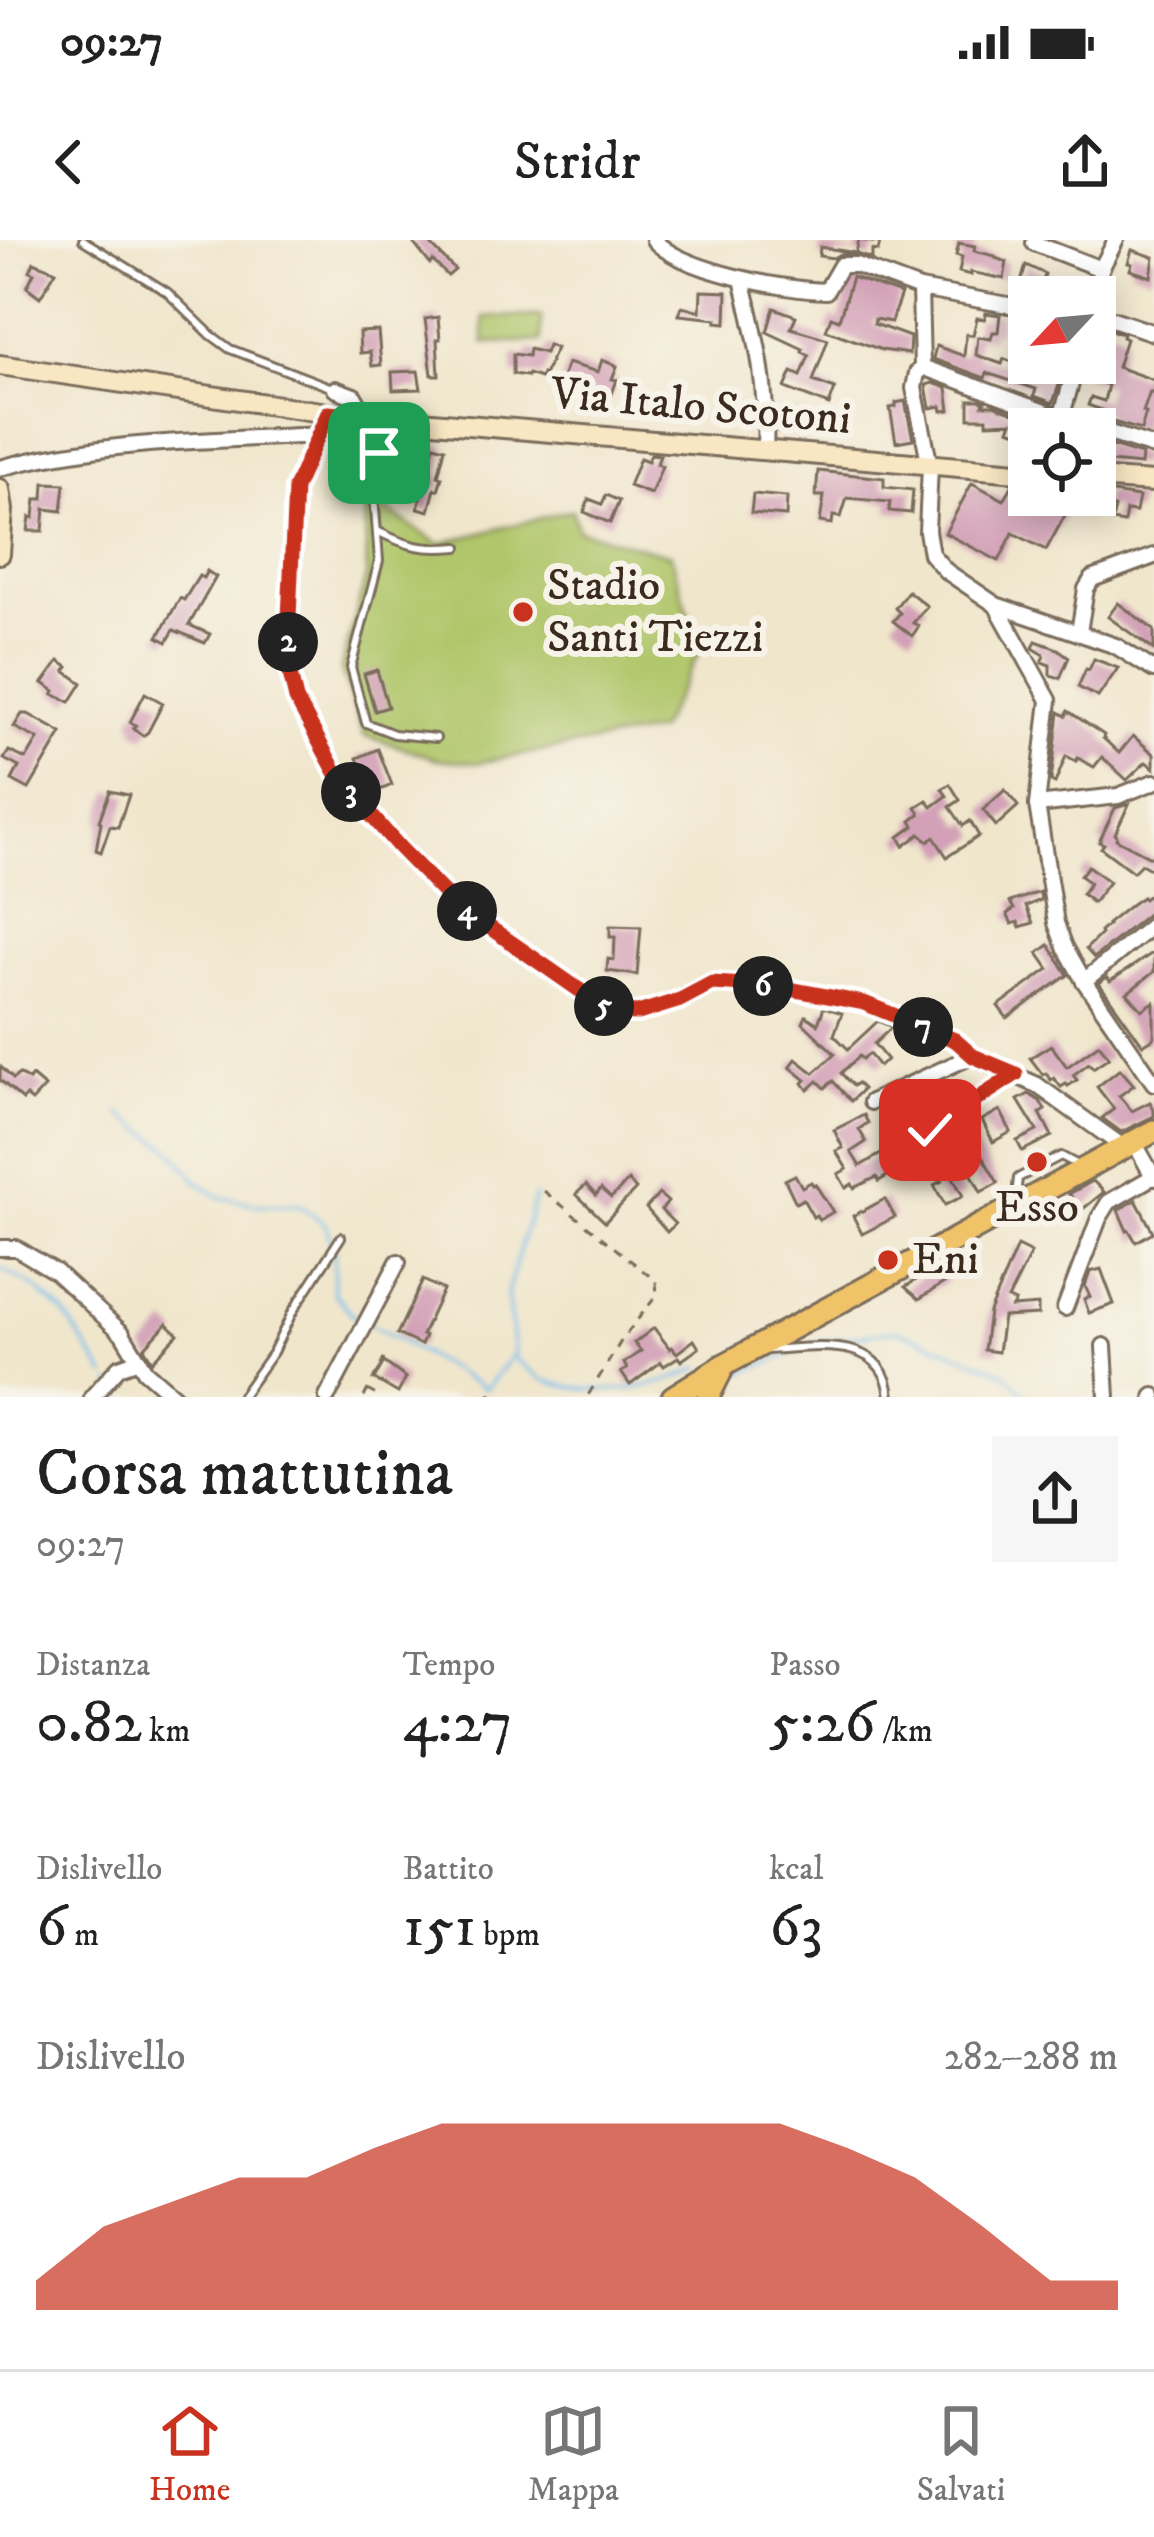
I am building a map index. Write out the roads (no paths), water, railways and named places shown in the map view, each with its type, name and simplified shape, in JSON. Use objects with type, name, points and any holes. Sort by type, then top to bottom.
[{"type":"main road","points":[[673,1397],[1137,1140]]},
{"type":"main road","points":[[708,1397],[724,1365]]},
{"type":"street","points":[[654,240],[665,253],[742,278],[799,290],[826,291],[841,265],[856,265],[920,289],[1008,305]]},
{"type":"street","points":[[1099,276],[1116,240]]},
{"type":"street","points":[[1034,243],[1101,268]]},
{"type":"street","points":[[742,278],[763,366],[764,451]]},
{"type":"street","points":[[920,289],[922,367],[914,388],[930,466],[927,530],[931,554],[946,571],[997,605],[1116,646],[1154,670]]},
{"type":"street","points":[[1116,320],[1154,333]]},
{"type":"street","name":"Via Italo Scotoni","points":[[0,365],[328,413],[1008,472]]},
{"type":"street","points":[[922,367],[1033,408]]},
{"type":"street","points":[[335,389],[354,396],[366,417]]},
{"type":"street","points":[[328,413],[295,488],[287,661],[296,699],[340,780],[453,902],[611,1012],[638,1013],[680,1000],[712,983],[779,987],[864,1003],[955,1040],[973,1056],[1137,1140],[1154,1177],[1109,1202],[1065,1308]]},
{"type":"street","points":[[0,468],[40,457],[118,447],[319,435]]},
{"type":"street","points":[[1116,435],[1154,447]]},
{"type":"street","points":[[1116,479],[1154,482]]},
{"type":"street","points":[[0,489],[0,554]]},
{"type":"street","points":[[1079,632],[1092,579],[1154,556]]},
{"type":"street","points":[[997,605],[1049,700],[1037,805],[1056,922],[1084,981],[1154,1083]]},
{"type":"street","points":[[1037,805],[1118,796],[1154,782]]},
{"type":"street","points":[[1084,981],[1154,924]]},
{"type":"street","points":[[1139,1064],[1154,1055]]},
{"type":"street","points":[[871,1102],[973,1056]]},
{"type":"street","points":[[930,1130],[1016,1074]]},
{"type":"street","points":[[0,1248],[16,1248],[56,1272],[122,1333],[146,1371],[175,1397]]},
{"type":"street","points":[[327,1397],[398,1262]]},
{"type":"street","points":[[1104,1346],[1107,1397]]},
{"type":"street","points":[[92,1397],[118,1367],[139,1360]]},
{"type":"lane","points":[[83,240],[167,292],[230,349],[335,389]]},
{"type":"lane","points":[[390,419],[379,453],[374,494],[379,561],[350,667],[366,723],[394,734],[436,738]]},
{"type":"lane","points":[[377,531],[427,550],[458,547]]},
{"type":"lane","points":[[241,1397],[341,1237]]},
{"type":"lane","points":[[751,1351],[857,1350],[878,1363],[890,1397]]},
{"type":"waterway","points":[[120,1114],[172,1150],[197,1181],[219,1197],[259,1205],[300,1205],[325,1224],[334,1249],[334,1293],[361,1319]]},
{"type":"waterway","points":[[535,1196],[507,1293],[515,1359],[546,1381],[604,1390],[644,1386],[700,1368]]},
{"type":"waterway","points":[[0,1268],[33,1286],[64,1313],[106,1376]]},
{"type":"waterway","points":[[370,1324],[486,1389],[512,1355]]},
{"type":"waterway","points":[[810,1346],[898,1330],[1004,1372],[1028,1397]]},
{"type":"waterway","points":[[738,1370],[742,1373],[801,1350]]},
{"type":"waterway","points":[[112,1383],[123,1397]]},
{"type":"place","name":"Stadio Santi Tiezzi","points":[[523,612]]},
{"type":"place","name":"Esso","points":[[1037,1162]]},
{"type":"place","name":"Eni","points":[[888,1260]]}]
